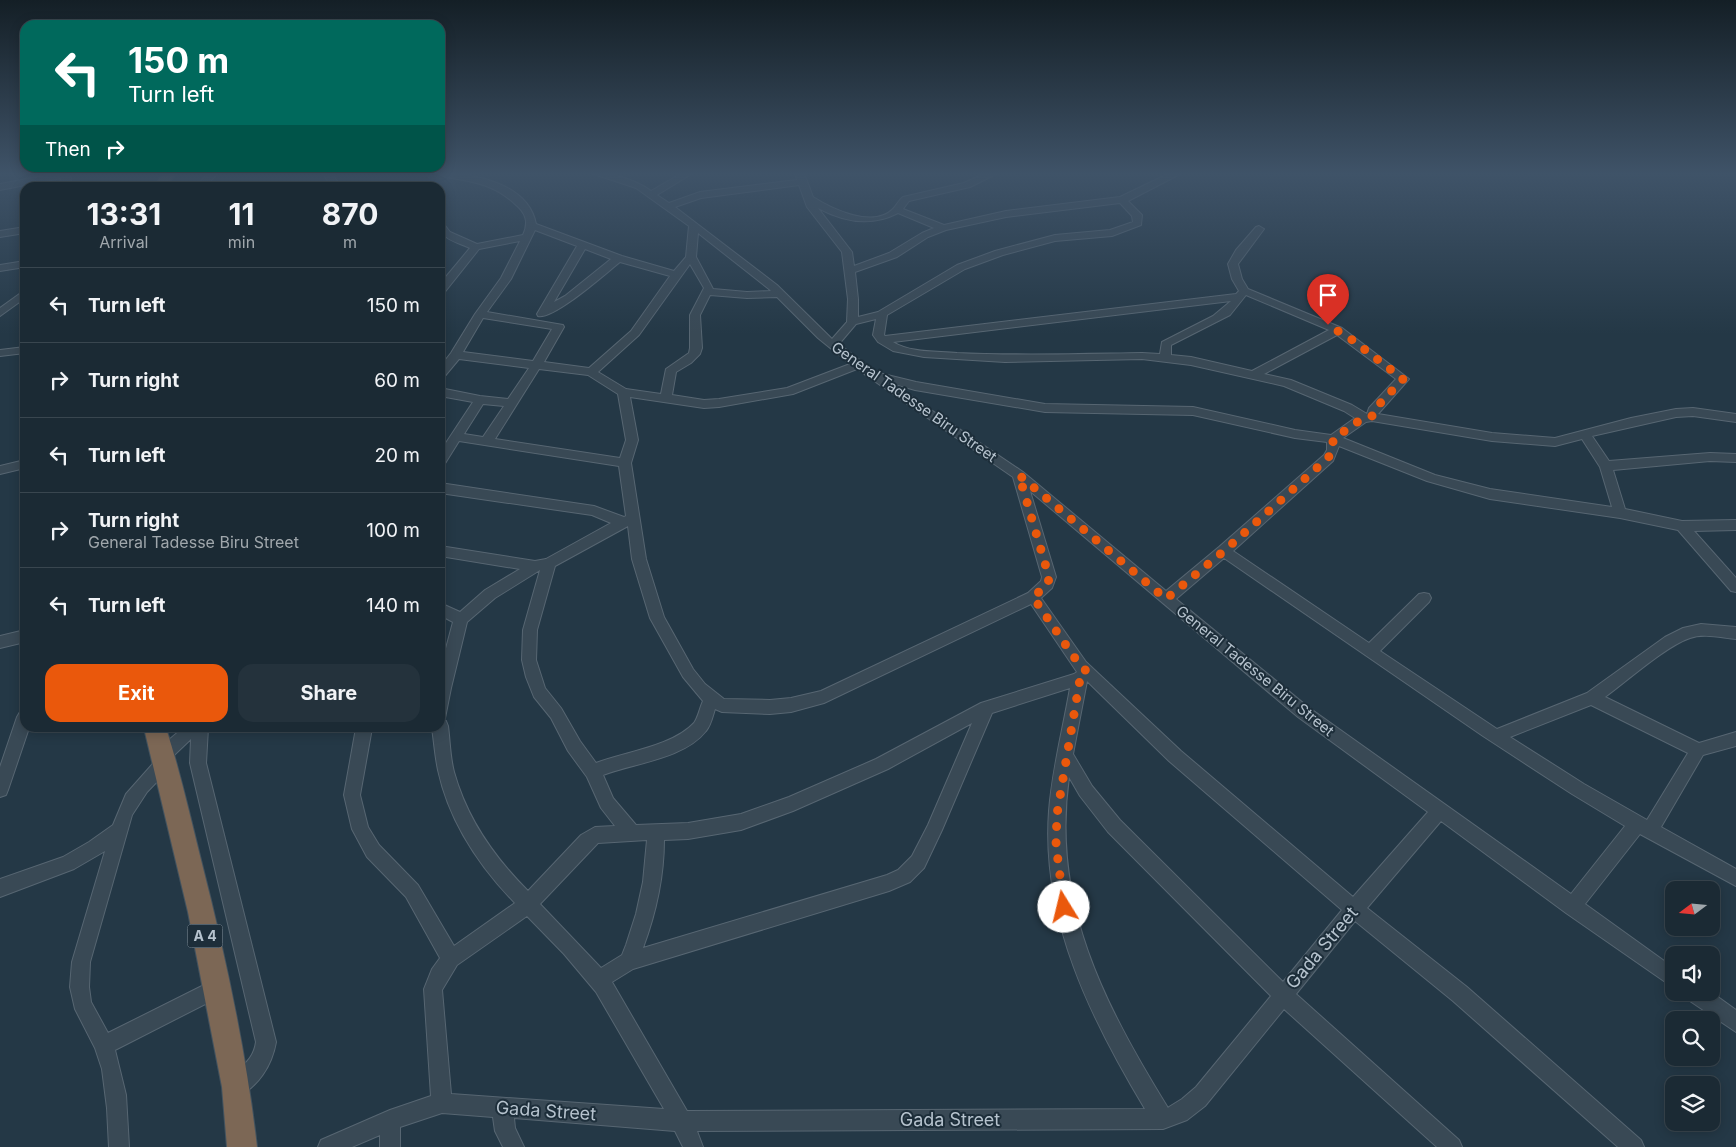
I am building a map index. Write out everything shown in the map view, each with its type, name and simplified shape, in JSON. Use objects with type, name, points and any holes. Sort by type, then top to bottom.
[{"type":"highway","name":"A 4","points":[[156,732],[201,912],[236,1087],[242,1147]]},
{"type":"street","points":[[445,368],[513,267],[532,227]]},
{"type":"street","points":[[533,227],[618,258],[676,275]]},
{"type":"street","points":[[591,372],[635,333],[691,257],[694,227]]},
{"type":"street","name":"General Tadesse Biru Street","points":[[696,227],[780,294],[832,345],[862,368],[1019,475],[1303,712],[1572,907],[1665,972]]},
{"type":"street","points":[[827,227],[844,247],[847,255],[852,299],[852,322]]},
{"type":"street","points":[[940,227],[944,228]]},
{"type":"street","points":[[848,270],[893,255],[925,235],[951,227]]},
{"type":"street","points":[[832,345],[852,322],[882,314],[948,273],[976,261],[1055,238],[1112,232],[1128,227]]},
{"type":"street","points":[[1165,358],[1166,344],[1210,322],[1236,302],[1241,294],[1233,264],[1240,252],[1259,229]]},
{"type":"street","points":[[0,234],[20,231]]},
{"type":"street","points":[[445,236],[476,247],[526,237]]},
{"type":"street","points":[[534,322],[543,312],[583,245]]},
{"type":"street","points":[[445,285],[476,247]]},
{"type":"street","points":[[666,398],[670,372],[694,354],[696,348],[695,315],[708,292],[708,284],[691,257]]},
{"type":"street","points":[[543,312],[569,298],[618,258]]},
{"type":"street","points":[[0,268],[20,265]]},
{"type":"street","points":[[708,292],[747,295],[780,294]]},
{"type":"street","points":[[882,340],[1182,305],[1241,294],[1338,330],[1403,379],[1367,417],[1333,439]]},
{"type":"street","points":[[0,313],[20,297]]},
{"type":"street","points":[[480,314],[559,327],[487,441]]},
{"type":"street","points":[[882,314],[878,336],[897,349],[907,352],[988,358],[1117,356],[1165,358],[1256,374],[1310,392],[1367,417],[1527,441],[1555,442],[1631,422],[1676,413],[1693,412],[1736,418]]},
{"type":"street","points":[[1256,374],[1338,330]]},
{"type":"street","points":[[0,353],[20,351]]},
{"type":"street","points":[[456,354],[591,372],[623,392],[711,404],[778,394],[862,368],[915,386],[1038,407],[1187,411],[1295,434],[1333,439],[1431,478],[1506,498],[1620,513],[1682,526],[1736,525]]},
{"type":"street","points":[[623,392],[632,440],[625,463],[628,520],[657,618],[688,673],[700,689],[711,699],[722,705],[751,708],[791,705],[824,697],[1033,597],[1048,584],[1049,577],[1019,475]]},
{"type":"street","points":[[445,393],[480,400],[512,403]]},
{"type":"street","points":[[445,455],[480,400]]},
{"type":"street","points":[[1585,435],[1606,466],[1620,513]]},
{"type":"street","points":[[457,437],[625,463]]},
{"type":"street","points":[[1166,599],[1224,551],[1328,458],[1333,450],[1333,439]]},
{"type":"street","points":[[1606,466],[1710,457],[1736,458]]},
{"type":"street","points":[[0,470],[20,465]]},
{"type":"street","points":[[445,489],[594,510],[628,520]]},
{"type":"street","points":[[445,680],[461,619],[490,594],[542,564],[628,520]]},
{"type":"street","points":[[1682,526],[1736,588]]},
{"type":"street","points":[[445,551],[542,564]]},
{"type":"street","points":[[1224,551],[1496,736],[1643,827],[1736,878]]},
{"type":"street","points":[[542,564],[530,630],[529,660],[539,692],[556,713],[574,746],[593,772],[606,803],[632,833]]},
{"type":"street","points":[[1033,597],[1074,657],[1083,676],[1354,909],[1502,1030],[1634,1147]]},
{"type":"street","points":[[1370,652],[1424,598]]},
{"type":"street","points":[[445,611],[461,619]]},
{"type":"street","points":[[1496,736],[1592,698],[1670,641],[1688,632],[1700,630],[1736,633]]},
{"type":"street","points":[[0,642],[20,637]]},
{"type":"street","points":[[442,1104],[433,989],[439,976],[451,959],[528,904],[587,841],[595,836],[606,834],[714,828],[772,812],[882,764],[986,708],[1083,676]]},
{"type":"street","points":[[1083,676],[1066,756],[1057,814],[1056,845],[1062,894],[1067,920],[1081,965],[1124,1057],[1162,1119]]},
{"type":"street","points":[[1592,698],[1698,750]]},
{"type":"street","points":[[593,772],[620,761],[664,750],[686,738],[701,726],[711,699]]},
{"type":"street","points":[[599,980],[629,961],[889,883],[904,876],[918,862],[934,830],[986,708]]},
{"type":"street","points":[[0,790],[20,732]]},
{"type":"street","points":[[119,1147],[116,1100],[104,1045],[86,1014],[80,994],[78,982],[81,962],[119,830],[130,801],[164,758],[189,732]]},
{"type":"street","points":[[200,732],[198,763],[266,1042],[261,1063],[236,1087]]},
{"type":"street","points":[[363,732],[352,794],[360,829],[373,851],[412,892],[451,959]]},
{"type":"street","points":[[440,732],[451,792],[465,826],[495,870],[599,980],[683,1121],[693,1147]]},
{"type":"street","points":[[1572,907],[1643,827],[1698,750],[1736,740]]},
{"type":"street","points":[[1066,756],[1086,791],[1114,826],[1282,995],[1452,1147]]},
{"type":"street","name":"Gada Street","points":[[328,1147],[390,1120],[442,1104],[683,1121],[1162,1119],[1176,1116],[1192,1105],[1354,909],[1440,810]]},
{"type":"street","points":[[0,888],[68,863],[96,848],[119,830]]},
{"type":"street","points":[[629,961],[648,908],[656,858],[655,832]]},
{"type":"street","points":[[104,1045],[216,988]]},
{"type":"street","points":[[1707,1001],[1736,1022]]},
{"type":"street","points":[[502,1108],[505,1131],[514,1147]]},
{"type":"street","points":[[390,1120],[390,1147]]},
{"type":"route","points":[[1064,907],[1056,845],[1058,799],[1080,679],[1087,672],[1074,657],[1033,597],[1048,584],[1049,577],[1019,475],[1166,599],[1224,551],[1328,458],[1333,450],[1333,439],[1363,418],[1372,416],[1373,411],[1403,379],[1351,339],[1328,325]]}]
